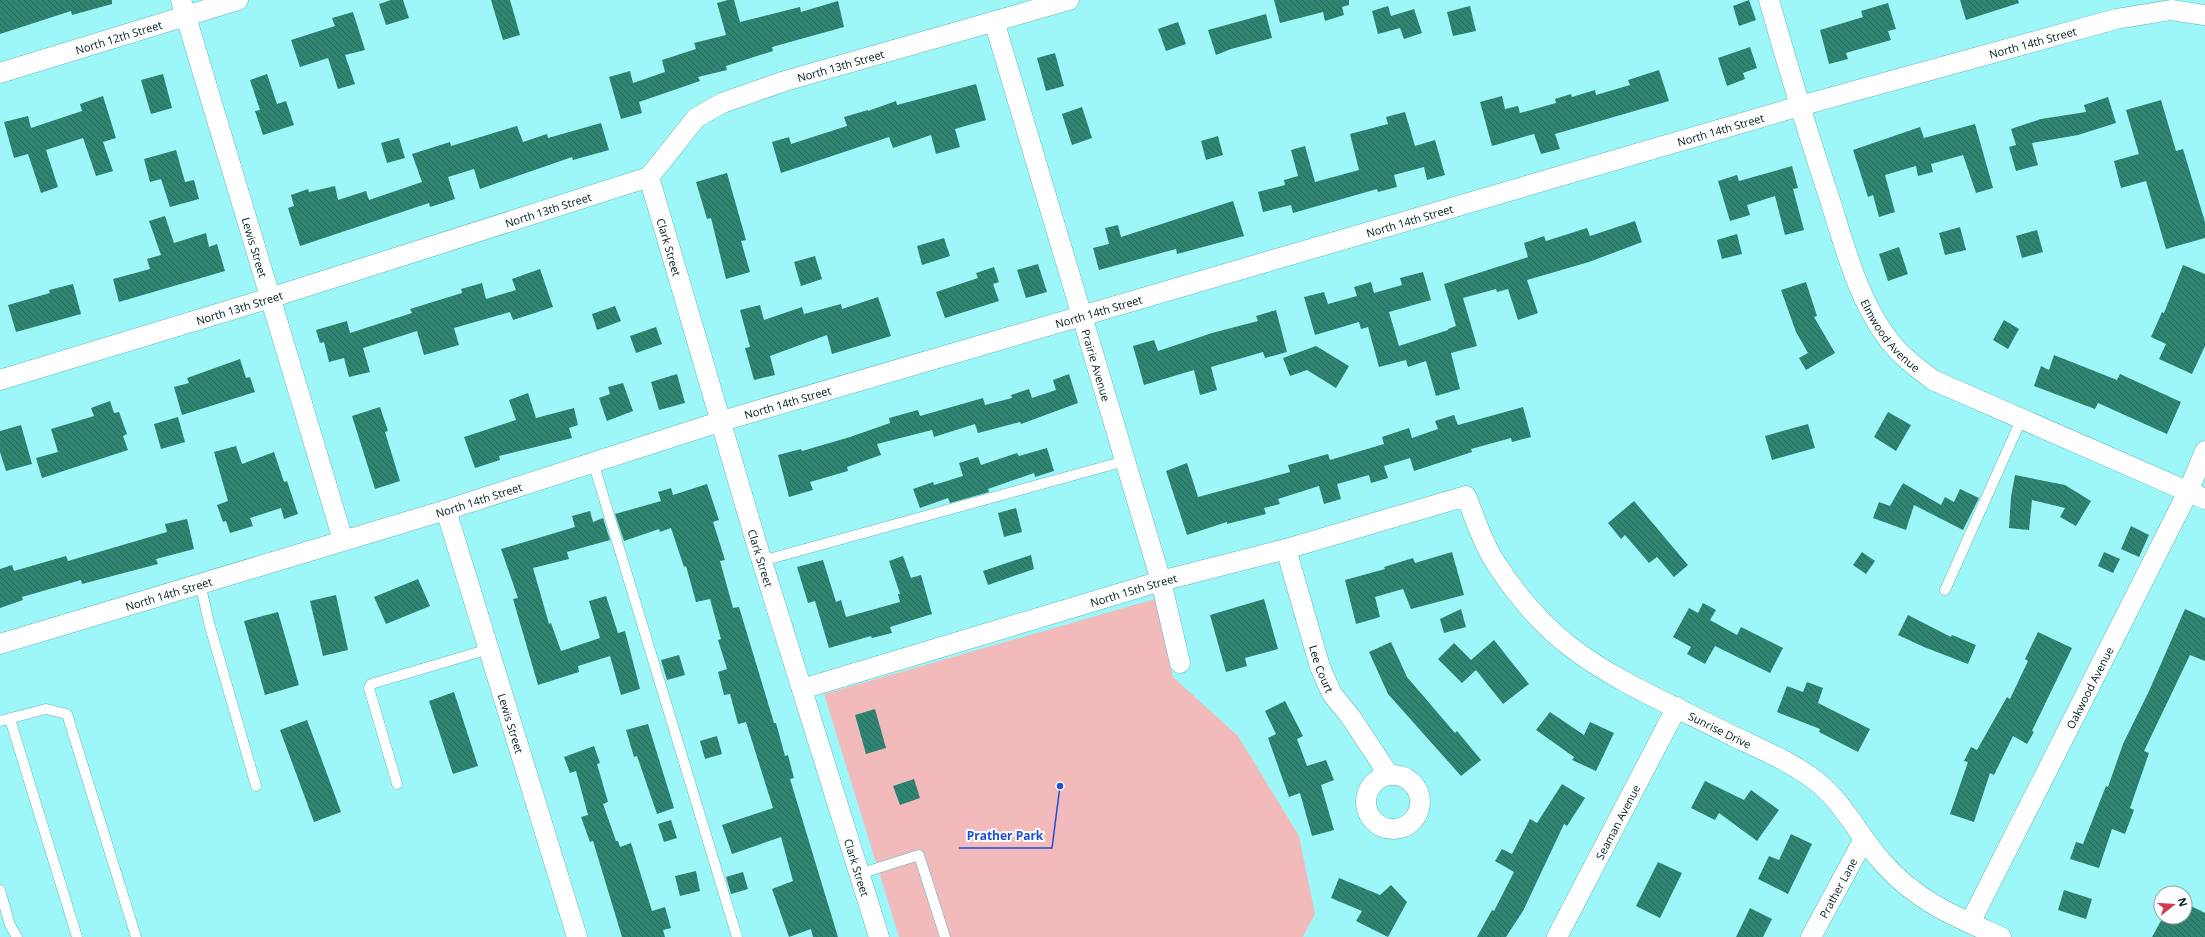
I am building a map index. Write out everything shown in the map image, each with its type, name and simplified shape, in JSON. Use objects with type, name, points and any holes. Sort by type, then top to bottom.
[{"type":"street","name":"North 12th Street","points":[[0,72],[183,8],[238,0]]},
{"type":"street","name":"North 13th Street","points":[[0,380],[270,298],[649,177],[696,118],[722,103],[785,82],[1069,0]]},
{"type":"street","name":"Elmwood Avenue","points":[[1769,0],[1800,106],[1853,272],[1867,305],[1889,340],[1916,367],[1934,380],[2021,420],[2196,495]]},
{"type":"street","name":"Lewis Street","points":[[183,8],[343,540]]},
{"type":"street","name":"North 14th Street","points":[[0,644],[446,510],[722,421],[1800,106],[2116,19],[2171,10],[2205,15]]},
{"type":"street","name":"Prairie Avenue","points":[[994,22],[1161,581],[1180,663]]},
{"type":"street","name":"Clark Street","points":[[649,177],[762,560],[879,937]]},
{"type":"street","name":"Oakwood Avenue","points":[[1970,923],[2196,495],[2205,451]]},
{"type":"street","name":"North 15th Street","points":[[802,689],[1161,581],[1286,549],[1466,496]]},
{"type":"street","name":"Sunrise Drive","points":[[1466,496],[1494,561],[1536,615],[1567,644],[1589,660],[1790,765],[1816,781],[1844,809],[1864,839],[1884,864],[1906,885],[1940,910],[2001,937]]},
{"type":"street","name":"Lewis Street","points":[[446,510],[577,937]]},
{"type":"street","name":"Lee Court","points":[[1286,549],[1320,667],[1332,694],[1389,775]]},
{"type":"street","name":"Seaman Avenue","points":[[1557,937],[1677,707]]},
{"type":"street","name":"Prather Lane","points":[[1811,937],[1864,839]]},
{"type":"lane","points":[[1945,590],[2021,420]]},
{"type":"lane","points":[[762,560],[1125,461]]},
{"type":"lane","points":[[593,462],[737,937]]},
{"type":"lane","points":[[200,583],[209,623],[256,786]]},
{"type":"lane","points":[[398,784],[369,688],[370,684],[489,649]]},
{"type":"lane","points":[[78,937],[5,720],[46,709],[67,714],[136,937]]},
{"type":"lane","points":[[859,874],[919,855],[945,937]]},
{"type":"lane","points":[[0,890],[10,925],[17,937]]},
{"type":"shaded area","points":[[1155,599],[1173,677],[1238,736],[1299,836],[1315,914],[1303,937],[899,937],[824,694]]},
{"type":"building","points":[[0,0],[112,0],[112,4],[72,15],[71,11],[0,34]]},
{"type":"building","points":[[391,0],[403,0],[409,18],[386,25],[379,4]]},
{"type":"building","points":[[491,0],[510,0],[520,35],[503,40]]},
{"type":"building","points":[[734,0],[740,22],[800,7],[801,12],[838,1],[844,27],[772,47],[773,51],[726,66],[727,70],[698,77],[700,81],[639,102],[642,113],[621,119],[609,77],[630,71],[633,83],[665,72],[662,60],[696,49],[694,43],[726,35],[717,3]]},
{"type":"building","points":[[1274,0],[1349,0],[1349,5],[1342,7],[1344,15],[1325,21],[1323,12],[1280,23]]},
{"type":"building","points":[[1749,0],[1756,20],[1739,26],[1733,6]]},
{"type":"building","points":[[1960,0],[2018,0],[2019,3],[1966,20]]},
{"type":"building","points":[[1888,3],[1896,29],[1888,31],[1891,40],[1846,53],[1848,59],[1829,64],[1820,30],[1863,17],[1861,11]]},
{"type":"building","points":[[1388,6],[1391,16],[1414,9],[1422,33],[1404,39],[1400,28],[1378,34],[1372,11]]},
{"type":"building","points":[[1470,6],[1476,31],[1453,36],[1447,12]]},
{"type":"building","points":[[353,12],[365,50],[345,55],[355,84],[338,89],[328,58],[300,67],[291,40],[335,26],[332,18]]},
{"type":"building","points":[[1266,14],[1272,38],[1231,49],[1216,55],[1208,30]]},
{"type":"building","points":[[1178,22],[1186,44],[1166,51],[1158,29]]},
{"type":"building","points":[[1750,47],[1757,68],[1743,73],[1745,79],[1727,86],[1718,58]]},
{"type":"building","points":[[1055,53],[1064,86],[1046,91],[1037,58]]},
{"type":"building","points":[[1659,70],[1669,101],[1555,134],[1560,149],[1541,154],[1534,134],[1492,146],[1480,102],[1502,96],[1505,109],[1518,106],[1520,113],[1556,103],[1555,99],[1571,94],[1572,97],[1595,90],[1596,95],[1630,85],[1628,80]]},
{"type":"building","points":[[163,74],[172,108],[151,114],[141,80]]},
{"type":"building","points":[[267,74],[277,104],[286,101],[294,125],[263,135],[255,111],[260,110],[250,80]]},
{"type":"building","points":[[976,84],[986,120],[955,129],[960,147],[936,154],[931,135],[893,148],[889,137],[781,173],[772,142],[789,137],[791,144],[847,126],[844,117],[868,111],[896,101],[897,105]]},
{"type":"building","points":[[103,96],[116,138],[103,142],[113,171],[96,176],[83,138],[46,150],[58,187],[41,193],[28,154],[14,158],[4,122],[28,116],[31,128],[82,111],[80,104]]},
{"type":"building","points":[[2108,97],[2116,123],[2078,135],[2032,143],[2038,165],[2016,171],[2009,147],[2016,145],[2011,129],[2041,119],[2086,112],[2084,105]]},
{"type":"building","points":[[2161,100],[2176,151],[2183,149],[2205,222],[2205,238],[2166,249],[2146,181],[2121,188],[2114,161],[2139,154],[2126,110]]},
{"type":"building","points":[[1082,107],[1092,138],[1072,145],[1062,114]]},
{"type":"building","points":[[1405,112],[1415,146],[1435,140],[1445,175],[1427,180],[1424,167],[1394,175],[1397,187],[1378,192],[1377,189],[1293,213],[1291,205],[1263,212],[1258,192],[1285,185],[1284,180],[1298,176],[1291,150],[1305,146],[1315,182],[1359,170],[1350,134],[1388,124],[1386,117]]},
{"type":"building","points":[[601,123],[609,150],[573,160],[572,157],[480,189],[474,169],[448,177],[455,199],[430,207],[429,203],[300,246],[288,208],[294,206],[291,195],[308,189],[309,192],[335,186],[338,200],[366,191],[369,200],[422,182],[412,154],[450,142],[451,146],[517,126],[523,142],[547,134],[548,138]]},
{"type":"building","points":[[1975,124],[1993,188],[1976,193],[1963,155],[1931,164],[1933,172],[1918,176],[1916,166],[1885,175],[1895,212],[1879,217],[1873,195],[1868,197],[1853,150],[1920,127],[1924,138]]},
{"type":"building","points":[[1218,136],[1223,155],[1206,160],[1201,141]]},
{"type":"building","points":[[399,138],[405,158],[387,163],[381,143]]},
{"type":"building","points":[[176,150],[185,182],[194,180],[199,199],[170,207],[161,179],[150,182],[144,159]]},
{"type":"building","points":[[1792,166],[1798,188],[1793,189],[1804,230],[1785,235],[1775,196],[1747,205],[1750,215],[1730,221],[1718,181],[1737,175],[1739,181]]},
{"type":"building","points":[[727,173],[746,240],[741,241],[750,272],[726,279],[711,218],[707,219],[696,182]]},
{"type":"building","points":[[1233,201],[1244,236],[1177,254],[1176,249],[1099,270],[1093,248],[1109,244],[1105,228],[1118,225],[1121,237]]},
{"type":"building","points":[[165,216],[174,243],[206,233],[209,247],[217,244],[225,271],[119,302],[113,279],[150,269],[147,259],[161,255],[149,221]]},
{"type":"building","points":[[1635,221],[1642,242],[1589,262],[1527,280],[1538,313],[1518,320],[1508,289],[1497,292],[1496,289],[1463,298],[1477,346],[1451,353],[1460,389],[1436,396],[1426,361],[1408,367],[1406,360],[1379,367],[1368,327],[1361,329],[1359,322],[1315,335],[1304,297],[1324,292],[1328,304],[1357,296],[1354,287],[1371,282],[1374,293],[1402,285],[1400,278],[1423,272],[1431,300],[1389,312],[1399,346],[1448,330],[1456,326],[1444,284],[1528,257],[1524,243],[1544,236],[1546,241],[1587,228],[1590,236]]},
{"type":"building","points":[[1960,227],[1966,250],[1945,255],[1939,233]]},
{"type":"building","points":[[2037,230],[2043,252],[2022,258],[2016,236]]},
{"type":"building","points":[[1737,234],[1742,254],[1722,259],[1717,240]]},
{"type":"building","points":[[944,238],[950,256],[922,265],[917,246]]},
{"type":"building","points":[[1899,247],[1908,274],[1888,281],[1879,254]]},
{"type":"building","points":[[815,256],[822,279],[801,286],[794,262]]},
{"type":"building","points":[[1038,264],[1047,292],[1026,298],[1017,270]]},
{"type":"building","points":[[2183,265],[2205,274],[2205,346],[2192,374],[2159,359],[2166,344],[2151,337],[2162,312],[2164,313]]},
{"type":"building","points":[[994,267],[999,282],[993,284],[999,301],[945,318],[936,292],[978,278],[976,273]]},
{"type":"building","points":[[540,269],[553,307],[513,320],[510,312],[454,328],[459,345],[424,355],[417,331],[363,348],[370,372],[349,377],[344,358],[329,362],[324,342],[320,343],[316,330],[347,321],[350,333],[412,313],[410,309],[462,293],[461,289],[482,283],[486,299],[516,290],[512,279]]},
{"type":"building","points":[[1806,282],[1817,316],[1814,317],[1835,353],[1806,370],[1799,358],[1808,353],[1796,332],[1781,290]]},
{"type":"building","points":[[73,284],[81,314],[16,332],[8,305],[50,293],[49,290]]},
{"type":"building","points":[[878,297],[891,336],[832,354],[827,335],[770,356],[775,375],[754,380],[745,348],[750,347],[740,310],[760,305],[764,320],[802,307],[804,314],[841,304],[842,309]]},
{"type":"building","points":[[615,306],[621,321],[597,330],[592,314]]},
{"type":"building","points":[[1276,310],[1287,352],[1265,358],[1263,352],[1211,367],[1217,390],[1200,395],[1194,370],[1144,385],[1133,346],[1154,340],[1158,351],[1212,333],[1258,321],[1256,316]]},
{"type":"building","points":[[2004,320],[2019,329],[2008,349],[1993,340]]},
{"type":"building","points":[[656,327],[662,344],[636,353],[630,336]]},
{"type":"building","points":[[1316,346],[1349,366],[1336,388],[1307,370],[1290,376],[1283,358]]},
{"type":"building","points":[[2054,355],[2117,380],[2120,374],[2181,402],[2167,434],[2098,403],[2095,409],[2034,386],[2041,366],[2049,370]]},
{"type":"building","points":[[240,359],[246,378],[250,377],[255,392],[182,415],[174,387],[189,383],[187,378]]},
{"type":"building","points":[[677,374],[685,403],[659,410],[651,382]]},
{"type":"building","points":[[1069,374],[1078,403],[1021,424],[1020,422],[978,433],[975,424],[934,437],[932,430],[877,444],[881,455],[847,467],[848,471],[810,482],[813,490],[789,497],[778,455],[801,449],[802,451],[850,437],[890,423],[889,418],[918,410],[920,416],[983,398],[985,405],[1012,398],[1011,395],[1029,389],[1032,398],[1056,390],[1053,380]]},
{"type":"building","points":[[623,383],[633,411],[607,421],[599,398],[610,394],[608,387]]},
{"type":"building","points":[[528,393],[536,418],[574,408],[578,425],[569,428],[572,438],[499,456],[500,460],[475,468],[464,437],[516,420],[509,400]]},
{"type":"building","points":[[110,401],[114,413],[119,412],[127,434],[123,436],[128,450],[42,478],[36,458],[58,452],[51,429],[94,416],[91,408]]},
{"type":"building","points":[[380,407],[388,431],[385,432],[400,481],[375,489],[352,416]]},
{"type":"building","points":[[1523,407],[1531,437],[1512,442],[1511,438],[1471,449],[1472,452],[1414,471],[1410,458],[1384,466],[1388,478],[1371,483],[1369,475],[1337,484],[1341,499],[1324,504],[1319,486],[1278,499],[1280,504],[1264,508],[1266,514],[1227,524],[1227,522],[1187,535],[1166,471],[1187,463],[1198,497],[1290,472],[1288,465],[1328,454],[1330,460],[1384,444],[1382,437],[1409,428],[1412,438],[1438,429],[1435,421],[1454,415],[1458,425]]},
{"type":"building","points":[[1888,412],[1911,425],[1896,451],[1874,437]]},
{"type":"building","points":[[178,417],[185,442],[161,449],[154,424]]},
{"type":"building","points":[[1808,424],[1815,448],[1772,460],[1765,436]]},
{"type":"building","points":[[21,425],[32,464],[6,471],[0,452],[0,431]]},
{"type":"building","points":[[236,446],[242,464],[274,452],[284,482],[287,481],[298,514],[284,519],[281,508],[250,518],[253,526],[230,533],[226,521],[223,522],[217,505],[228,501],[214,452]]},
{"type":"building","points":[[1047,448],[1054,471],[1035,477],[1034,473],[988,489],[989,492],[950,503],[948,498],[920,508],[913,489],[933,482],[934,485],[963,476],[959,463],[978,457],[981,465],[1017,453],[1019,456]]},
{"type":"building","points":[[2015,475],[2065,485],[2091,501],[2076,526],[2060,517],[2065,508],[2032,500],[2029,530],[2009,528],[2011,497]]},
{"type":"building","points":[[1903,483],[1941,505],[1945,497],[1954,502],[1960,489],[1979,498],[1963,530],[1914,505],[1906,530],[1873,518],[1879,502],[1890,506]]},
{"type":"building","points":[[707,484],[719,520],[713,522],[725,560],[720,561],[733,608],[739,607],[774,723],[776,723],[785,756],[788,755],[794,778],[790,779],[838,937],[813,937],[811,929],[789,937],[772,889],[793,881],[781,837],[732,854],[722,825],[773,808],[746,722],[738,724],[730,694],[724,695],[718,672],[727,669],[718,640],[721,639],[710,599],[696,602],[686,566],[684,567],[671,528],[660,532],[659,529],[624,541],[615,514],[661,501],[658,492],[671,488],[673,495]]},
{"type":"building","points":[[1634,501],[1688,565],[1674,577],[1657,557],[1649,563],[1625,535],[1621,539],[1608,523]]},
{"type":"building","points":[[1016,508],[1022,532],[1004,537],[998,513]]},
{"type":"building","points":[[590,511],[593,522],[603,518],[610,540],[567,552],[569,559],[533,568],[549,624],[551,623],[561,651],[600,638],[589,601],[606,596],[618,633],[625,631],[640,689],[621,695],[610,656],[578,666],[579,672],[538,685],[513,599],[518,598],[501,549],[575,527],[572,516]]},
{"type":"building","points":[[187,519],[194,549],[156,559],[158,564],[82,584],[81,580],[22,597],[23,600],[0,608],[0,569],[12,565],[14,571],[66,556],[68,561],[167,532],[165,524]]},
{"type":"building","points":[[2131,526],[2149,535],[2139,557],[2121,549]]},
{"type":"building","points":[[1452,552],[1464,595],[1411,609],[1403,589],[1375,597],[1380,617],[1356,624],[1345,580],[1385,569],[1384,567],[1413,558],[1415,563]]},
{"type":"building","points":[[1862,552],[1875,561],[1866,574],[1853,565]]},
{"type":"building","points":[[2104,552],[2120,559],[2113,573],[2098,566]]},
{"type":"building","points":[[1031,555],[1034,569],[988,585],[983,571]]},
{"type":"building","points":[[903,556],[911,578],[921,575],[932,614],[890,627],[892,633],[872,638],[871,636],[829,648],[815,601],[808,603],[797,567],[823,560],[836,602],[841,600],[846,617],[900,602],[898,594],[900,594],[889,561]]},
{"type":"building","points":[[418,579],[430,606],[386,624],[374,597]]},
{"type":"building","points":[[336,595],[348,650],[323,656],[310,601]]},
{"type":"building","points":[[1264,599],[1278,649],[1245,658],[1247,666],[1226,672],[1210,615]]},
{"type":"building","points":[[1703,603],[1716,610],[1710,620],[1737,635],[1741,627],[1783,648],[1770,673],[1715,646],[1705,664],[1687,654],[1691,647],[1673,637],[1689,608],[1698,613]]},
{"type":"building","points":[[1461,609],[1466,627],[1444,633],[1440,619]]},
{"type":"building","points":[[2185,609],[2205,618],[2205,661],[2190,655],[2144,751],[2149,753],[2130,808],[2134,810],[2125,834],[2112,829],[2099,868],[2070,859],[2076,842],[2083,844],[2106,786],[2108,787],[2123,744],[2149,691]]},
{"type":"building","points":[[278,612],[299,685],[265,695],[244,621]]},
{"type":"building","points":[[1908,615],[1951,637],[1952,635],[1976,645],[1968,664],[1898,635]]},
{"type":"building","points":[[2038,632],[2072,648],[2032,731],[2034,732],[2027,744],[2013,736],[1994,775],[1990,773],[1974,822],[1950,814],[1968,762],[1964,761],[1971,747],[1977,750],[2007,697],[2010,699],[2028,661],[2025,659]]},
{"type":"building","points":[[1494,640],[1529,684],[1503,704],[1476,670],[1462,683],[1438,659],[1454,643],[1471,660]]},
{"type":"building","points":[[1391,642],[1407,677],[1455,733],[1457,731],[1481,760],[1461,776],[1388,694],[1369,652]]},
{"type":"building","points":[[679,655],[685,675],[667,680],[661,660]]},
{"type":"building","points":[[1807,682],[1823,688],[1818,703],[1870,729],[1858,752],[1819,732],[1820,729],[1777,712],[1787,686],[1803,692]]},
{"type":"building","points":[[454,692],[478,766],[453,774],[429,701]]},
{"type":"building","points":[[1285,701],[1303,736],[1297,739],[1307,766],[1326,760],[1334,780],[1321,785],[1334,830],[1312,836],[1300,793],[1289,797],[1268,738],[1276,734],[1265,711]]},
{"type":"building","points":[[875,709],[886,748],[866,754],[855,715]]},
{"type":"building","points":[[1550,712],[1584,735],[1590,722],[1614,733],[1596,771],[1572,760],[1574,757],[1536,730]]},
{"type":"building","points":[[307,720],[341,812],[314,822],[280,730]]},
{"type":"building","points":[[648,724],[674,808],[657,814],[637,756],[634,757],[626,730]]},
{"type":"building","points":[[717,736],[722,754],[705,759],[700,741]]},
{"type":"building","points":[[594,746],[600,763],[597,764],[608,802],[603,804],[616,841],[618,841],[620,847],[631,843],[652,911],[665,907],[671,928],[663,930],[665,937],[622,937],[593,841],[590,842],[581,817],[588,815],[576,771],[570,773],[564,757]]},
{"type":"building","points":[[914,779],[920,798],[900,805],[893,786]]},
{"type":"building","points":[[1705,781],[1744,800],[1751,790],[1779,810],[1757,841],[1719,813],[1715,820],[1691,808]]},
{"type":"building","points":[[1562,784],[1585,798],[1567,826],[1564,824],[1523,911],[1506,937],[1477,937],[1492,910],[1494,911],[1514,872],[1495,861],[1502,849],[1512,854],[1530,819],[1537,823]]},
{"type":"building","points":[[671,820],[677,838],[664,842],[658,824]]},
{"type":"building","points":[[1791,834],[1812,844],[1788,894],[1758,879],[1769,856],[1779,860]]},
{"type":"building","points":[[1658,862],[1682,873],[1660,918],[1636,906]]},
{"type":"building","points":[[696,871],[700,891],[680,896],[675,876]]},
{"type":"building","points":[[743,872],[748,889],[731,894],[726,877]]},
{"type":"building","points":[[1339,878],[1380,895],[1391,885],[1407,902],[1388,937],[1356,921],[1362,911],[1331,898]]},
{"type":"building","points":[[2064,890],[2092,899],[2086,919],[2058,910]]},
{"type":"building","points":[[2193,907],[2205,913],[2205,937],[2152,937],[2159,925],[2193,925]]},
{"type":"building","points":[[1750,908],[1772,919],[1763,937],[1736,937]]},
{"type":"place","name":"Prather Park","points":[[1060,786]]}]
